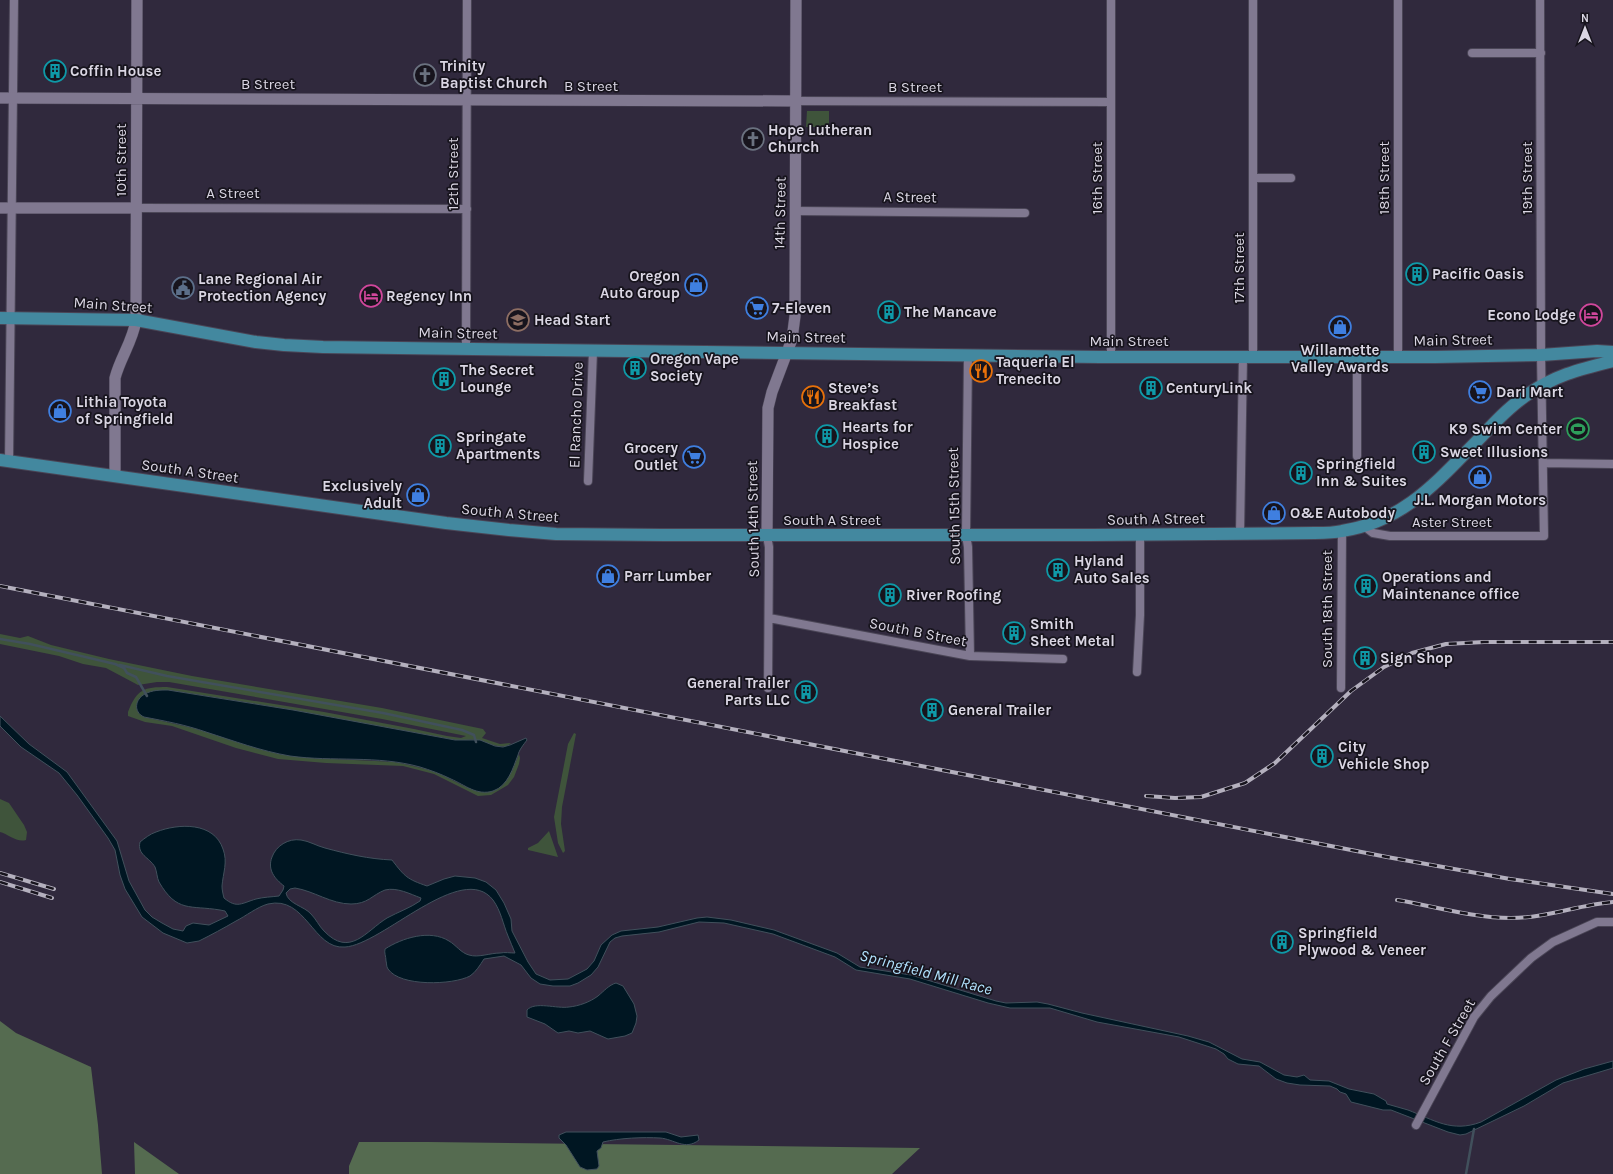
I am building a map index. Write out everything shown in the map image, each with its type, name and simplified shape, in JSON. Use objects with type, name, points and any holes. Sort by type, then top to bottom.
[{"type":"main road","name":"Main Street","points":[[5,318],[136,320],[231,338],[284,345],[466,349],[1111,357],[1398,357],[1541,355],[1597,351],[1613,352]]},
{"type":"main road","name":"South A Street","points":[[5,461],[446,524],[556,534],[767,536],[1315,533],[1342,531],[1364,526],[1386,518],[1407,506],[1428,491],[1504,413],[1523,397],[1562,375],[1613,361]]},
{"type":"street","points":[[5,461],[5,318],[11,208],[14,0]]},
{"type":"street","name":"10th Street","points":[[115,476],[117,370],[134,332],[136,320],[137,0]]},
{"type":"street","name":"12th Street","points":[[466,349],[467,0]]},
{"type":"street","name":"14th Street","points":[[788,353],[792,340],[794,316],[796,211],[796,0]]},
{"type":"street","name":"16th Street","points":[[1111,0],[1111,357]]},
{"type":"street","name":"17th Street","points":[[1240,533],[1248,357],[1253,178],[1253,0]]},
{"type":"street","name":"18th Street","points":[[1398,0],[1398,357]]},
{"type":"street","name":"19th Street","points":[[1540,0],[1541,355],[1544,536]]},
{"type":"street","points":[[1472,53],[1541,53]]},
{"type":"street","name":"B Street","points":[[0,98],[1111,102]]},
{"type":"street","points":[[1253,178],[1291,178]]},
{"type":"street","name":"A Street","points":[[0,208],[466,209]]},
{"type":"street","name":"A Street","points":[[796,211],[1025,213]]},
{"type":"street","name":"El Rancho Drive","points":[[588,481],[593,351]]},
{"type":"street","name":"South 14th Street","points":[[768,688],[768,408],[772,392],[788,353]]},
{"type":"street","name":"South 15th Street","points":[[968,356],[966,535],[968,547],[970,656]]},
{"type":"street","points":[[1357,357],[1357,456]]},
{"type":"street","points":[[1543,463],[1613,464]]},
{"type":"street","name":"Aster Street","points":[[1364,526],[1373,533],[1390,536],[1544,536]]},
{"type":"street","name":"South 18th Street","points":[[1341,688],[1342,531]]},
{"type":"street","points":[[1137,672],[1140,615],[1140,535]]},
{"type":"street","name":"South B Street","points":[[769,618],[970,656],[1063,659]]},
{"type":"street","name":"South F Street","points":[[1416,1125],[1474,1017],[1491,996],[1531,958],[1554,942],[1597,922],[1613,922]]},
{"type":"green space","points":[[807,111],[829,111],[829,127],[806,127]]},
{"type":"green space","points":[[0,634],[20,638],[28,636],[51,645],[109,659],[192,676],[382,708],[483,729],[486,733],[482,738],[500,744],[511,743],[508,745],[499,746],[475,740],[455,740],[274,707],[168,690],[162,690],[144,717],[193,728],[279,754],[312,758],[396,762],[434,771],[468,788],[499,788],[512,771],[519,754],[519,764],[514,777],[508,785],[491,795],[478,796],[434,774],[403,766],[326,763],[278,759],[236,748],[172,726],[145,722],[128,716],[128,712],[135,698],[142,691],[152,688],[167,687],[324,712],[447,736],[461,738],[466,736],[382,719],[169,682],[138,685],[106,668],[83,664],[59,656],[0,644]]},
{"type":"green space","points":[[574,733],[576,734],[562,807],[561,824],[565,851],[563,853],[558,843],[554,817],[568,744]]},
{"type":"green space","points":[[0,799],[9,803],[24,825],[27,832],[26,840],[19,840],[0,832]]},
{"type":"green space","points":[[549,831],[558,857],[528,850],[528,848],[538,843]]},
{"type":"green space","points":[[0,1021],[16,1033],[91,1067],[102,1174],[0,1174]]},
{"type":"green space","points":[[134,1142],[179,1174],[135,1174]]},
{"type":"green space","points":[[359,1142],[920,1148],[892,1174],[349,1174],[349,1166]]},
{"type":"water","points":[[168,690],[293,710],[455,740],[480,740],[495,746],[503,747],[526,738],[527,740],[519,751],[509,776],[503,785],[493,791],[482,792],[471,789],[443,775],[404,763],[371,760],[306,758],[279,754],[248,746],[191,727],[140,715],[137,709],[137,702],[142,696],[153,691]]},
{"type":"water","points":[[0,716],[29,744],[67,772],[117,841],[129,881],[145,910],[152,917],[173,929],[183,931],[186,926],[193,923],[209,925],[228,916],[225,911],[185,906],[172,899],[159,882],[155,867],[140,850],[140,842],[148,836],[165,829],[185,826],[204,829],[218,840],[223,849],[225,858],[222,886],[224,898],[236,904],[259,898],[279,896],[284,886],[271,870],[270,866],[272,857],[276,849],[292,840],[304,841],[322,847],[375,859],[392,860],[407,877],[427,886],[455,876],[475,878],[486,882],[496,890],[504,903],[511,919],[512,931],[528,962],[536,974],[550,980],[568,979],[587,969],[594,961],[601,945],[612,935],[621,931],[658,927],[707,917],[731,920],[774,930],[837,953],[860,967],[911,975],[996,1001],[1006,1003],[1037,1002],[1048,1004],[1188,1036],[1209,1042],[1242,1059],[1260,1062],[1284,1075],[1297,1077],[1304,1075],[1310,1080],[1329,1081],[1349,1089],[1374,1094],[1386,1101],[1387,1104],[1452,1126],[1471,1125],[1481,1122],[1556,1080],[1584,1069],[1613,1061],[1613,1068],[1563,1083],[1524,1106],[1466,1134],[1460,1135],[1448,1132],[1391,1110],[1383,1110],[1351,1102],[1346,1094],[1330,1086],[1287,1083],[1276,1079],[1259,1066],[1238,1064],[1228,1059],[1224,1054],[1216,1049],[1179,1037],[1097,1022],[1050,1008],[1010,1008],[988,1003],[910,979],[856,970],[835,957],[773,934],[724,923],[699,922],[659,932],[615,938],[610,942],[598,967],[591,975],[570,986],[540,984],[531,978],[521,965],[504,956],[484,959],[470,976],[452,981],[427,983],[403,979],[394,975],[388,969],[385,949],[400,941],[416,936],[425,935],[441,937],[452,943],[463,953],[473,956],[496,953],[515,953],[496,904],[479,890],[462,890],[442,897],[361,943],[345,947],[334,946],[325,940],[301,914],[292,907],[281,903],[264,905],[199,941],[187,943],[163,933],[142,917],[125,889],[120,875],[115,850],[77,795],[59,773],[21,747],[0,726]],"holes":[[[295,888],[336,902],[351,904],[362,903],[381,892],[390,889],[403,891],[421,898],[420,901],[412,906],[379,923],[357,940],[342,942],[333,939],[324,931],[308,911],[287,897],[286,893],[290,889]]]},
{"type":"water","points":[[616,983],[623,986],[634,1004],[637,1016],[632,1033],[625,1036],[608,1039],[590,1031],[578,1033],[569,1031],[558,1033],[545,1024],[527,1017],[527,1010],[531,1007],[564,1007],[580,1005],[595,998]]},
{"type":"water","points":[[566,1132],[666,1132],[681,1137],[698,1135],[699,1140],[689,1144],[680,1144],[660,1138],[624,1139],[603,1142],[601,1148],[597,1151],[599,1166],[597,1169],[587,1170],[580,1167],[566,1145],[559,1138],[559,1135]]},
{"type":"waterway","points":[[0,639],[30,644],[115,664],[124,668],[127,673],[136,677],[147,696]]},
{"type":"waterway","points":[[120,665],[167,676],[383,713],[462,730],[474,735],[476,742]]},
{"type":"waterway","points":[[1466,1174],[1474,1129]]},
{"type":"railway","points":[[0,586],[1387,857],[1510,879],[1613,894]]},
{"type":"railway","points":[[1146,796],[1175,798],[1201,797],[1245,783],[1275,763],[1351,691],[1384,667],[1412,653],[1446,644],[1484,642],[1613,642]]},
{"type":"railway","points":[[0,873],[54,889]]},
{"type":"railway","points":[[0,882],[52,898]]},
{"type":"railway","points":[[1397,900],[1468,914],[1511,918],[1537,916],[1613,902]]},
{"type":"place","name":"Coffin House","points":[[55,71]]},
{"type":"place","name":"Trinity Baptist Church","points":[[425,75]]},
{"type":"place","name":"Hope Lutheran Church","points":[[753,139]]},
{"type":"place","name":"Pacific Oasis","points":[[1417,274]]},
{"type":"place","name":"Oregon Auto Group","points":[[696,285]]},
{"type":"place","name":"Lane Regional Air Protection Agency","points":[[183,288]]},
{"type":"place","name":"Regency Inn","points":[[371,296]]},
{"type":"place","name":"7-Eleven","points":[[757,308]]},
{"type":"place","name":"The Mancave","points":[[889,312]]},
{"type":"place","name":"Econo Lodge","points":[[1591,315]]},
{"type":"place","name":"Head Start","points":[[518,320]]},
{"type":"place","name":"Willamette Valley Awards","points":[[1340,327]]},
{"type":"place","name":"Oregon Vape Society","points":[[635,368]]},
{"type":"place","name":"Taqueria El Trenecito","points":[[981,371]]},
{"type":"place","name":"The Secret Lounge","points":[[444,379]]},
{"type":"place","name":"CenturyLink","points":[[1151,388]]},
{"type":"place","name":"Dari Mart","points":[[1480,392]]},
{"type":"place","name":"Steve’s Breakfast","points":[[813,397]]},
{"type":"place","name":"Lithia Toyota of Springfield","points":[[60,411]]},
{"type":"place","name":"K9 Swim Center","points":[[1578,429]]},
{"type":"place","name":"Hearts for Hospice","points":[[827,436]]},
{"type":"place","name":"Springate Apartments","points":[[440,446]]},
{"type":"place","name":"Sweet Illusions","points":[[1424,452]]},
{"type":"place","name":"Grocery Outlet","points":[[694,457]]},
{"type":"place","name":"Springfield Inn & Suites","points":[[1301,473]]},
{"type":"place","name":"J.L. Morgan Motors","points":[[1480,477]]},
{"type":"place","name":"Exclusively Adult","points":[[418,495]]},
{"type":"place","name":"O&E Autobody","points":[[1274,513]]},
{"type":"place","name":"Hyland Auto Sales","points":[[1058,570]]},
{"type":"place","name":"Parr Lumber","points":[[608,576]]},
{"type":"place","name":"Operations and Maintenance office","points":[[1366,586]]},
{"type":"place","name":"River Roofing","points":[[890,595]]},
{"type":"place","name":"Smith Sheet Metal","points":[[1014,633]]},
{"type":"place","name":"Sign Shop","points":[[1365,658]]},
{"type":"place","name":"General Trailer Parts LLC","points":[[806,692]]},
{"type":"place","name":"General Trailer","points":[[932,710]]},
{"type":"place","name":"City Vehicle Shop","points":[[1322,756]]},
{"type":"place","name":"Springfield Plywood & Veneer","points":[[1282,942]]},
{"type":"water label","name":"Springfield Mill Race","points":[[926,972]]}]
